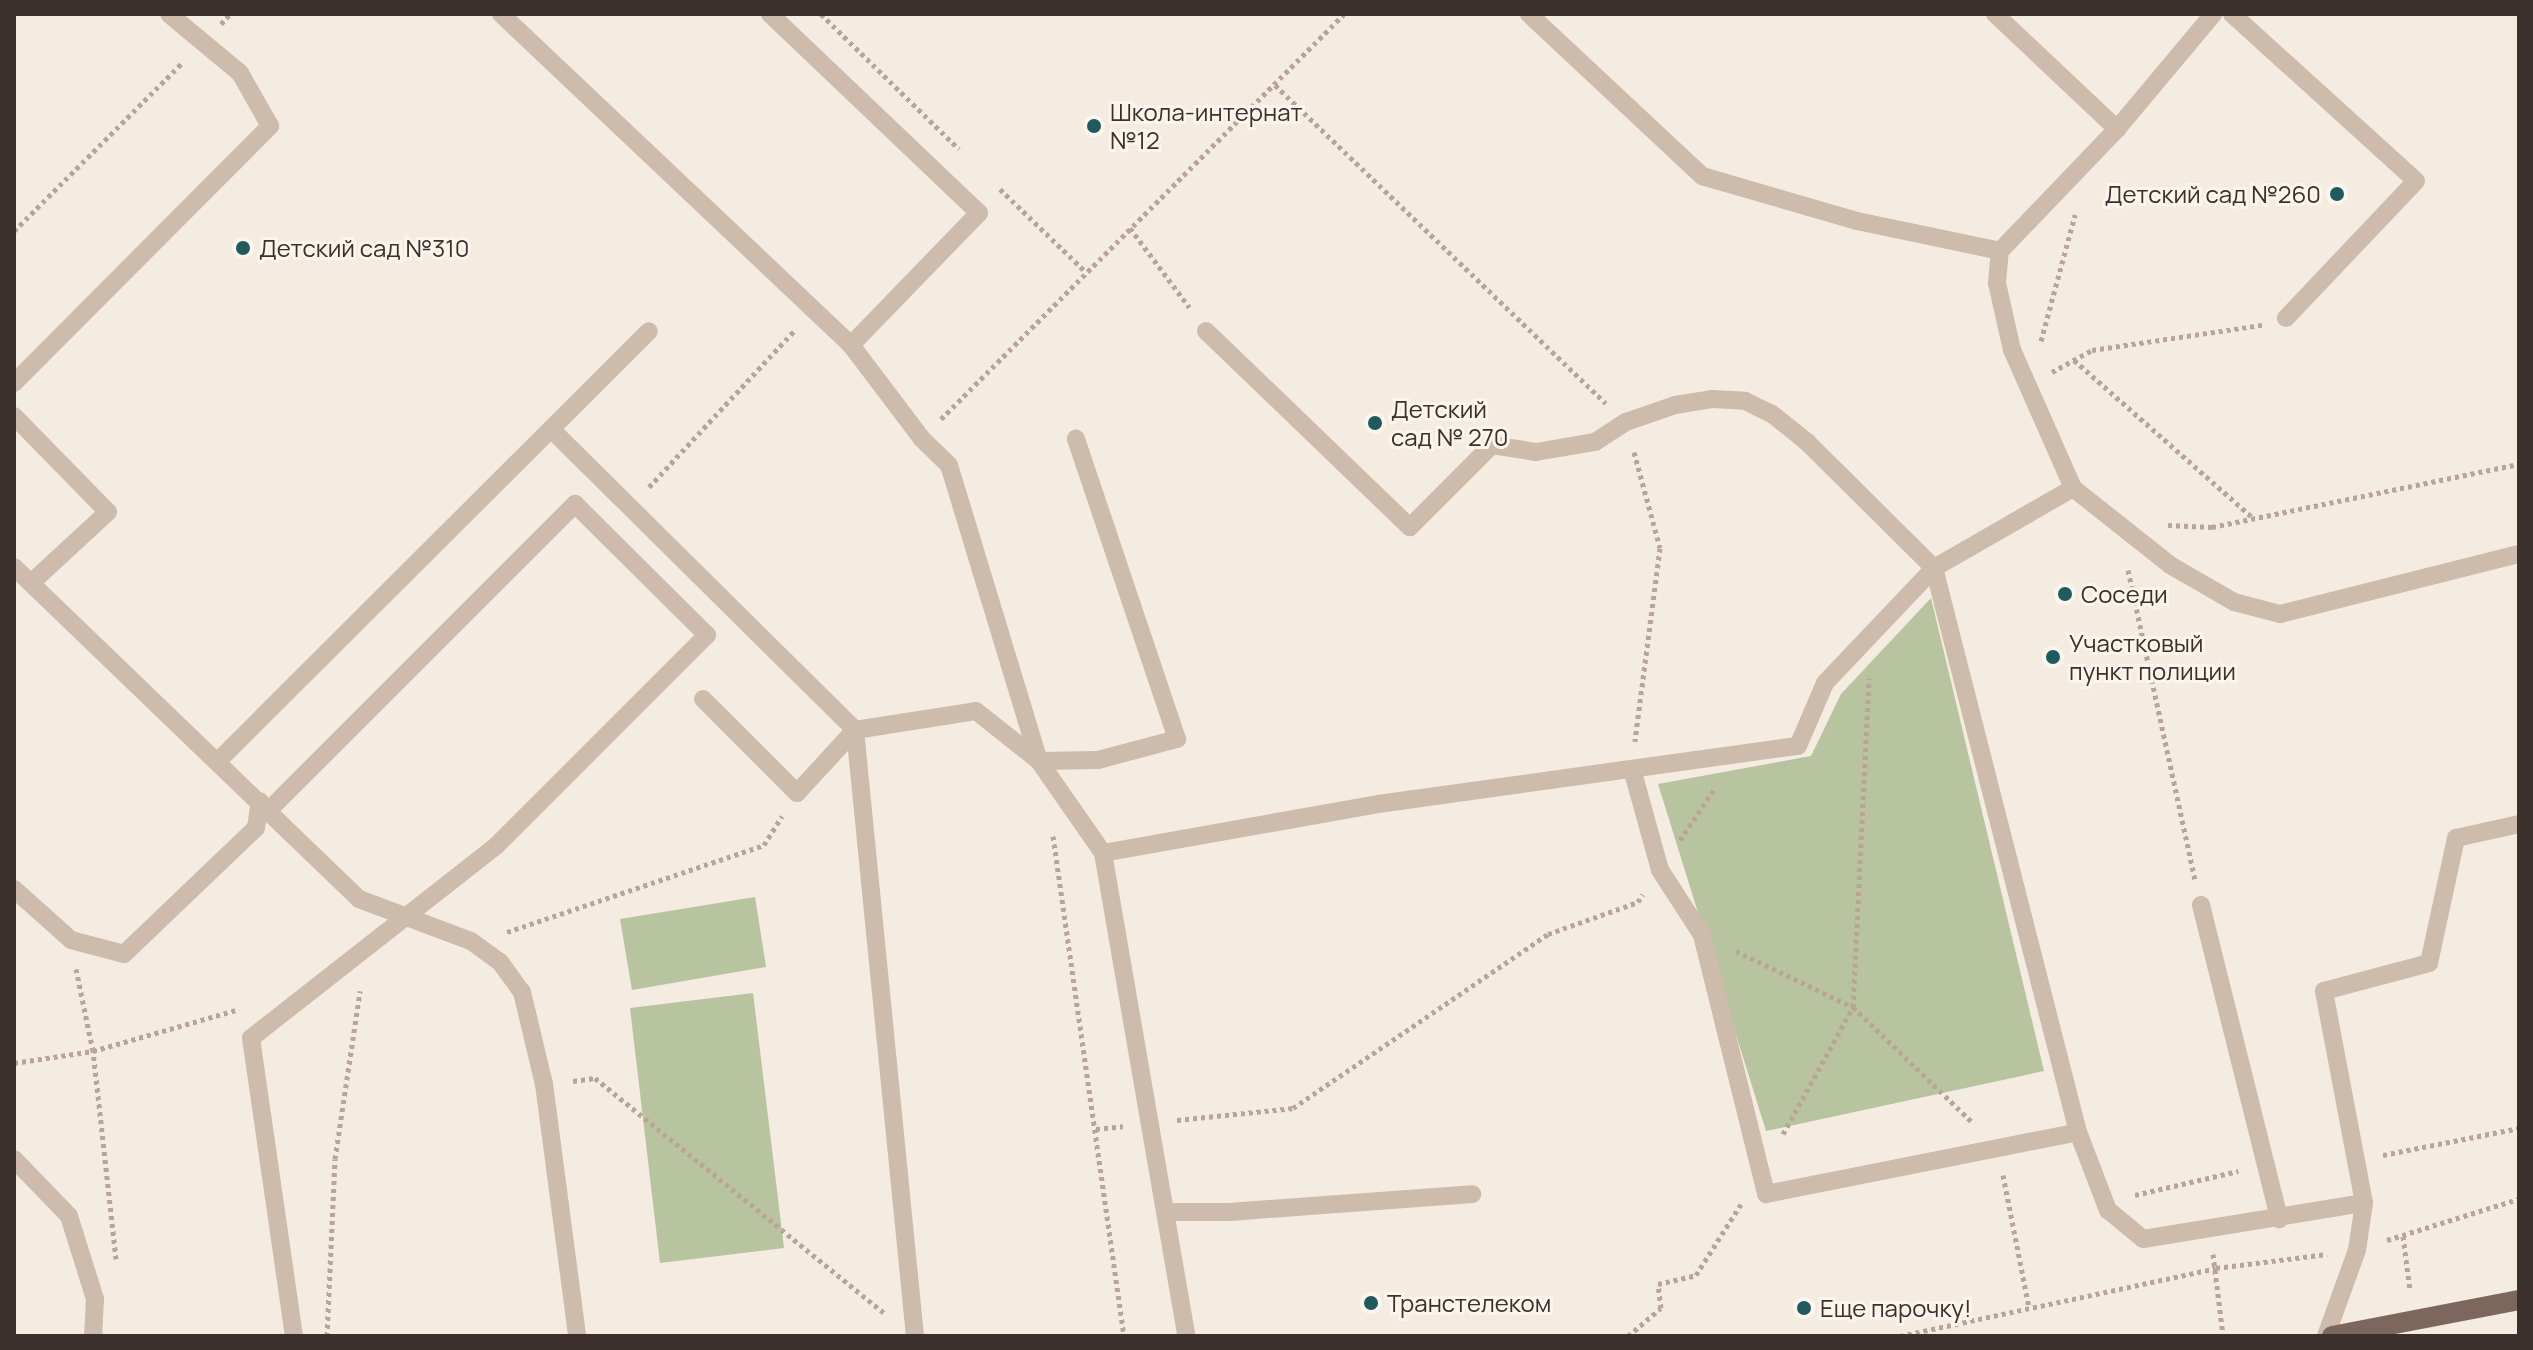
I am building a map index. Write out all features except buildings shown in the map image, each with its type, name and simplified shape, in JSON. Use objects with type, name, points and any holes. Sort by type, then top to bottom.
[{"type":"main road","points":[[2329,1336],[2519,1300]]},
{"type":"lane","points":[[14,383],[270,126],[240,73],[169,14]]},
{"type":"lane","points":[[501,14],[851,345],[922,439],[949,465],[1039,761]]},
{"type":"lane","points":[[770,14],[979,213],[851,345]]},
{"type":"lane","points":[[1529,14],[1702,176],[1832,215],[2000,251]]},
{"type":"lane","points":[[1995,14],[2117,129]]},
{"type":"lane","points":[[2213,14],[2117,129],[2000,251],[2003,314],[2012,350],[2030,384],[2073,488],[2170,565],[2234,602],[2280,614],[2519,554]]},
{"type":"lane","points":[[2232,14],[2416,181],[2286,318]]},
{"type":"lane","points":[[219,760],[649,331]]},
{"type":"lane","points":[[1206,331],[1410,527],[1492,445],[1536,452],[1595,442],[1626,422],[1675,405],[1745,401],[1807,442],[1934,568],[2078,1132],[2103,1203],[2143,1239],[2364,1203]]},
{"type":"lane","points":[[14,416],[108,512],[31,583]]},
{"type":"lane","points":[[552,430],[855,730],[915,1336]]},
{"type":"lane","points":[[1039,761],[1098,760],[1177,739],[1076,439]]},
{"type":"lane","points":[[1103,853],[1378,804],[1798,746],[1825,683],[1934,568],[2073,488]]},
{"type":"lane","points":[[14,889],[71,940],[124,954],[256,828],[264,805],[575,504],[707,635],[496,846],[409,919],[251,1038],[294,1336]]},
{"type":"lane","points":[[14,567],[219,760],[359,899],[471,941],[500,962],[522,992],[544,1084],[577,1336]]},
{"type":"lane","points":[[703,699],[797,793],[855,730],[976,711],[1039,761],[1103,853],[1186,1336]]},
{"type":"lane","points":[[1632,769],[1660,870],[1702,935],[1766,1194],[2078,1132]]},
{"type":"lane","points":[[2329,1336],[2357,1250],[2364,1203],[2324,991],[2429,963],[2456,838],[2519,824]]},
{"type":"lane","points":[[2201,905],[2279,1219]]},
{"type":"lane","points":[[14,1159],[69,1216],[95,1299],[93,1336]]},
{"type":"lane","points":[[1165,1212],[1229,1212],[1472,1194]]},
{"type":"path","points":[[14,231],[230,14]]},
{"type":"path","points":[[821,14],[968,157]]},
{"type":"path","points":[[922,439],[1344,14]]},
{"type":"path","points":[[1275,85],[1626,422],[1660,548],[1632,769]]},
{"type":"path","points":[[2030,384],[2090,159]]},
{"type":"path","points":[[990,179],[1086,272]]},
{"type":"path","points":[[1130,228],[1144,240],[1206,331]]},
{"type":"path","points":[[630,508],[813,310]]},
{"type":"path","points":[[2030,384],[2092,350],[2233,332],[2286,318]]},
{"type":"path","points":[[2074,360],[2253,518]]},
{"type":"path","points":[[2201,905],[2118,523],[2212,527],[2519,464]]},
{"type":"path","points":[[1628,1336],[1661,1308],[1658,1284],[1696,1275],[1760,1174],[1853,1007],[1871,633]]},
{"type":"path","points":[[1096,1129],[1293,1108],[1548,934],[1638,902],[1737,755]]},
{"type":"path","points":[[471,941],[534,925],[764,845],[797,793]]},
{"type":"path","points":[[1052,831],[1124,1336]]},
{"type":"path","points":[[1702,935],[1853,1007],[1998,1148],[2029,1308]]},
{"type":"path","points":[[71,940],[93,1051],[117,1273]]},
{"type":"path","points":[[327,1336],[335,1159],[366,951]]},
{"type":"path","points":[[14,1063],[93,1051],[244,1007]]},
{"type":"path","points":[[544,1084],[595,1078],[888,1316]]},
{"type":"path","points":[[2358,1160],[2519,1128]]},
{"type":"path","points":[[2103,1203],[2265,1165]]},
{"type":"path","points":[[1900,1336],[2216,1268],[2357,1250],[2519,1199]]},
{"type":"path","points":[[2206,1230],[2216,1268],[2223,1336]]},
{"type":"path","points":[[2403,1236],[2413,1318]]},
{"type":"green space","points":[[1931,598],[2044,1071],[1766,1131],[1658,784],[1811,756],[1841,694]]},
{"type":"green space","points":[[755,897],[766,967],[632,990],[620,919]]},
{"type":"green space","points":[[753,993],[784,1248],[660,1263],[630,1008]]},
{"type":"place","name":"Школа-интернат №12","points":[[1094,126]]},
{"type":"place","name":"Детский сад №260","points":[[2337,194]]},
{"type":"place","name":"Детский сад №310","points":[[243,248]]},
{"type":"place","name":"Детский сад № 270","points":[[1375,423]]},
{"type":"place","name":"Соседи","points":[[2065,594]]},
{"type":"place","name":"Участковый пункт полиции","points":[[2053,657]]},
{"type":"place","name":"Транстелеком","points":[[1371,1303]]},
{"type":"place","name":"Еще парочку!","points":[[1804,1308]]}]
